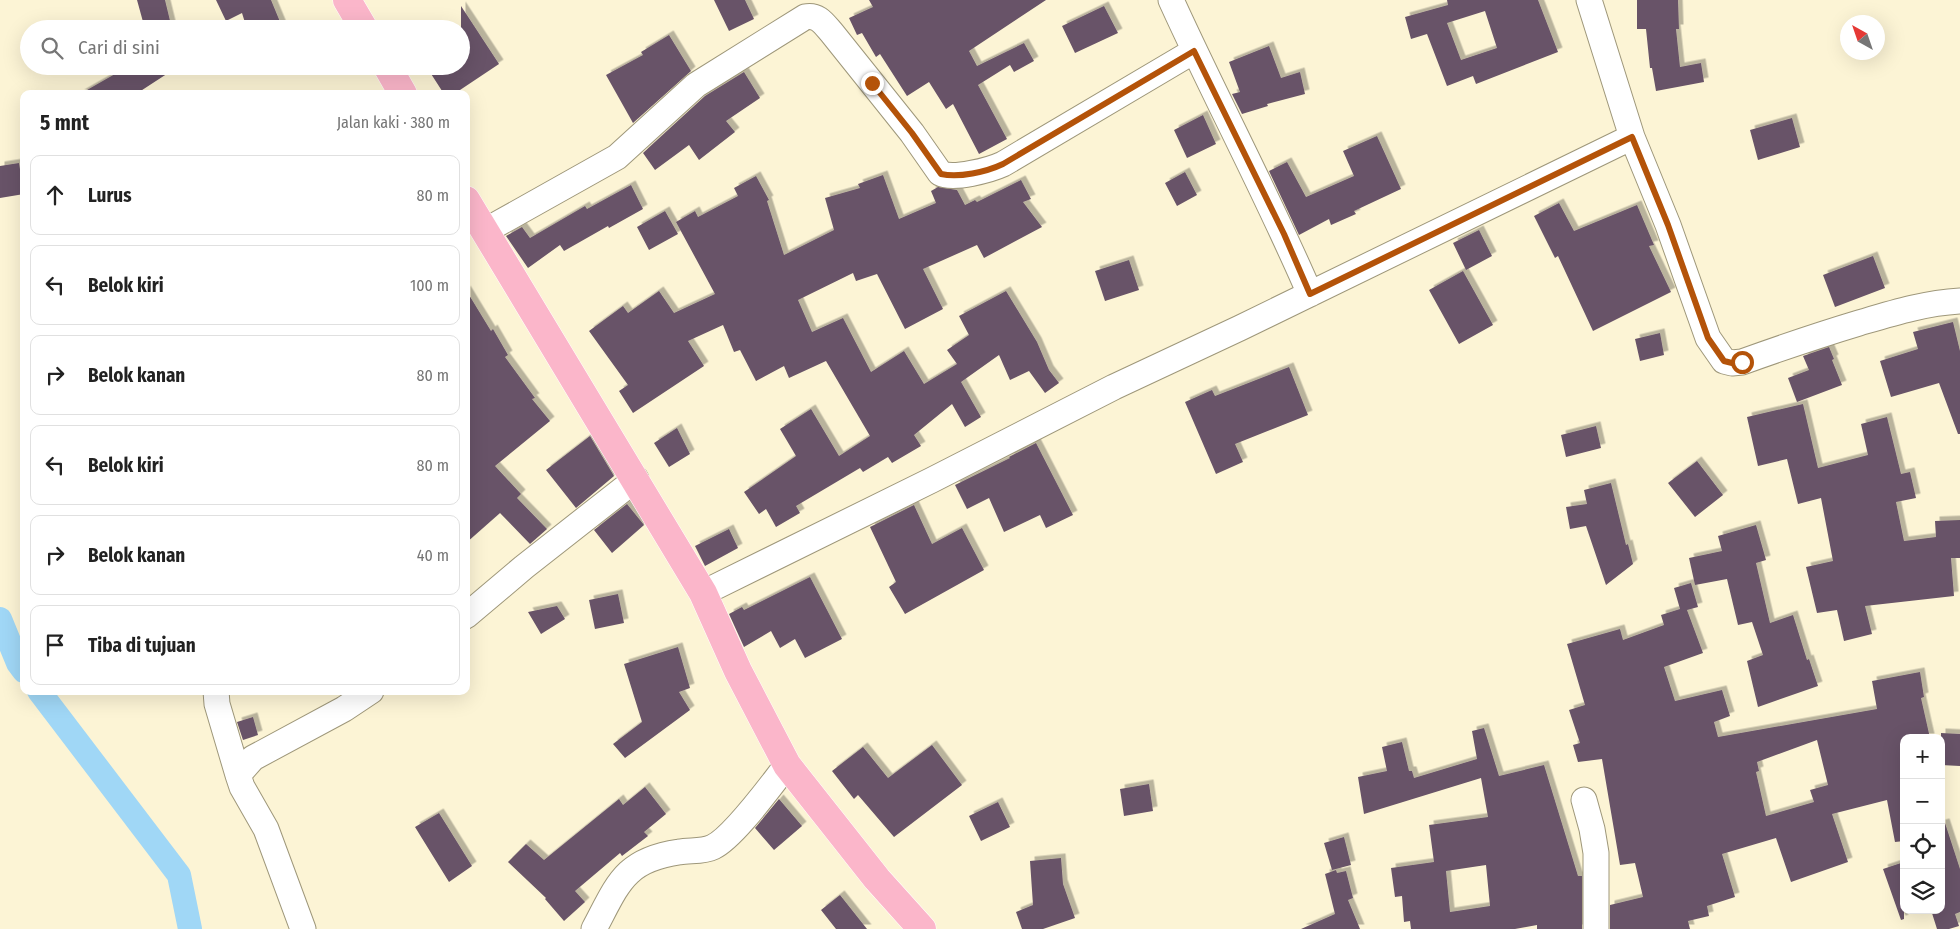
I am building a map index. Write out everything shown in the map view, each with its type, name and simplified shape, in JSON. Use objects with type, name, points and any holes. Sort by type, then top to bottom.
[{"type":"main road","points":[[347,0],[359,20]]},
{"type":"main road","points":[[392,75],[401,90]]},
{"type":"main road","points":[[470,207],[703,593],[738,671],[787,765],[877,879],[922,929]]},
{"type":"street","points":[[1171,0],[1284,234],[1310,294]]},
{"type":"street","points":[[1590,0],[1632,137],[1691,284],[1704,328],[1724,361],[1732,363],[1742,362],[1815,336],[1911,307],[1938,302],[1960,301]]},
{"type":"street","points":[[485,231],[617,157],[696,85],[805,17],[813,16],[819,19],[832,33],[912,133],[942,175],[972,173],[1003,164],[1194,51]]},
{"type":"street","points":[[703,593],[932,480],[1114,387],[1632,137]]},
{"type":"street","points":[[470,613],[524,567],[636,479]]},
{"type":"street","points":[[216,695],[217,704],[242,787],[276,850],[303,929]]},
{"type":"street","points":[[238,775],[248,762],[258,755],[344,709],[365,695]]},
{"type":"street","points":[[594,929],[619,882],[628,871],[645,860],[678,852],[713,847],[738,825],[787,765]]},
{"type":"street","points":[[1584,800],[1596,853],[1596,929]]},
{"type":"building","points":[[137,0],[165,0],[170,20],[143,20]]},
{"type":"building","points":[[216,0],[271,0],[279,20],[244,20],[242,13],[226,20]]},
{"type":"building","points":[[714,0],[745,0],[754,19],[729,31]]},
{"type":"building","points":[[869,0],[1046,0],[969,51],[977,66],[1024,43],[1034,61],[1014,72],[1010,65],[978,85],[1007,139],[979,154],[953,104],[946,109],[929,82],[907,96],[880,54],[876,57],[862,33],[857,35],[849,18],[873,7]]},
{"type":"building","points":[[1447,0],[1538,0],[1558,52],[1476,84],[1473,76],[1447,86],[1427,34],[1411,39],[1405,17],[1448,5]],"holes":[[[1485,11],[1497,48],[1461,60],[1447,23]]]},
{"type":"building","points":[[1637,0],[1678,0],[1679,29],[1676,29],[1680,67],[1701,63],[1704,82],[1656,91],[1652,68],[1650,68],[1646,29],[1637,29]]},
{"type":"building","points":[[461,6],[499,64],[460,90],[441,90],[432,75],[470,75],[470,20],[461,20]]},
{"type":"building","points":[[1104,6],[1118,33],[1075,53],[1062,26]]},
{"type":"building","points":[[669,35],[691,71],[633,123],[606,75],[643,55],[641,52]]},
{"type":"building","points":[[1269,46],[1281,78],[1300,72],[1305,94],[1267,104],[1268,106],[1242,114],[1232,94],[1240,92],[1229,62]]},
{"type":"building","points":[[744,72],[760,98],[726,121],[735,132],[699,160],[689,145],[655,170],[643,153],[705,96]]},
{"type":"building","points":[[113,75],[165,75],[142,90],[87,90]]},
{"type":"building","points":[[1203,115],[1216,144],[1187,158],[1174,130]]},
{"type":"building","points":[[1792,118],[1800,147],[1758,160],[1750,130]]},
{"type":"building","points":[[1377,136],[1401,189],[1354,211],[1356,214],[1331,225],[1329,219],[1299,235],[1269,171],[1287,162],[1306,197],[1354,176],[1343,151]]},
{"type":"building","points":[[19,163],[20,195],[0,198],[0,166]]},
{"type":"building","points":[[1185,172],[1197,195],[1177,206],[1165,183]]},
{"type":"building","points":[[883,175],[899,219],[936,203],[931,191],[938,187],[957,190],[965,205],[975,200],[977,202],[1021,180],[1031,199],[1023,202],[1042,227],[984,258],[977,245],[923,269],[943,309],[905,329],[877,274],[856,281],[853,273],[798,300],[812,332],[843,318],[871,372],[904,351],[924,384],[957,364],[947,350],[969,335],[959,316],[1006,291],[1037,342],[1049,370],[1059,383],[1045,393],[1029,371],[1010,380],[999,355],[961,382],[981,417],[965,427],[952,404],[914,435],[921,446],[892,463],[888,457],[863,472],[860,468],[796,506],[800,513],[776,527],[766,509],[759,514],[744,492],[796,456],[780,429],[811,409],[839,456],[870,436],[826,361],[789,378],[784,366],[756,381],[740,350],[734,352],[723,325],[688,341],[704,366],[633,413],[619,391],[628,385],[589,331],[623,306],[628,313],[659,291],[674,313],[715,294],[676,222],[695,211],[698,217],[738,196],[734,188],[756,176],[769,200],[767,201],[784,255],[834,230],[825,198],[860,188],[858,184]]},
{"type":"building","points":[[631,185],[643,209],[564,251],[560,245],[528,268],[506,236],[522,227],[530,238],[585,206],[587,209]]},
{"type":"building","points":[[1559,203],[1574,231],[1637,205],[1654,245],[1649,246],[1671,292],[1593,331],[1558,256],[1555,258],[1534,216]]},
{"type":"building","points":[[665,211],[678,234],[649,250],[637,227]]},
{"type":"building","points":[[1479,230],[1492,256],[1466,270],[1453,243]]},
{"type":"building","points":[[1873,256],[1885,288],[1835,307],[1823,275]]},
{"type":"building","points":[[1129,260],[1139,290],[1105,301],[1095,271]]},
{"type":"building","points":[[1463,271],[1493,325],[1459,344],[1429,290]]},
{"type":"building","points":[[470,297],[491,331],[493,329],[508,355],[505,357],[535,398],[532,399],[550,421],[495,466],[521,494],[517,498],[547,529],[530,544],[500,513],[470,539]]},
{"type":"building","points":[[1953,322],[1960,351],[1960,434],[1958,434],[1939,383],[1891,397],[1880,361],[1918,349],[1913,332]]},
{"type":"building","points":[[1660,333],[1664,355],[1640,361],[1635,339]]},
{"type":"building","points":[[1829,347],[1842,385],[1797,402],[1788,378],[1809,370],[1803,356]]},
{"type":"building","points":[[1289,367],[1308,415],[1235,444],[1243,462],[1216,474],[1185,402],[1212,390],[1215,396]]},
{"type":"building","points":[[1803,404],[1818,468],[1868,455],[1861,424],[1887,417],[1901,474],[1910,472],[1916,498],[1896,502],[1904,541],[1936,537],[1935,521],[1960,520],[1960,558],[1951,558],[1954,596],[1865,606],[1872,634],[1844,641],[1837,610],[1817,613],[1806,567],[1833,561],[1821,498],[1798,504],[1787,459],[1758,466],[1747,417]]},
{"type":"building","points":[[1596,426],[1601,448],[1566,457],[1561,435]]},
{"type":"building","points":[[677,428],[690,454],[669,467],[654,443]]},
{"type":"building","points":[[590,436],[614,476],[576,508],[546,470]]},
{"type":"building","points":[[1036,443],[1073,515],[1046,528],[1040,515],[1004,532],[989,498],[967,509],[955,485]]},
{"type":"building","points":[[1697,461],[1723,495],[1695,517],[1668,483]]},
{"type":"building","points":[[1611,483],[1626,545],[1628,544],[1633,564],[1606,585],[1586,526],[1570,529],[1566,507],[1587,504],[1584,490]]},
{"type":"building","points":[[627,504],[644,525],[612,553],[594,530]]},
{"type":"building","points":[[914,505],[932,544],[962,528],[984,570],[905,614],[889,587],[896,582],[870,527]]},
{"type":"building","points":[[1756,525],[1766,560],[1756,563],[1770,623],[1793,615],[1807,660],[1809,659],[1818,686],[1758,707],[1747,661],[1763,655],[1752,622],[1738,625],[1727,579],[1695,585],[1689,558],[1722,551],[1718,536]]},
{"type":"building","points":[[729,529],[738,548],[705,566],[695,546]]},
{"type":"building","points":[[810,577],[842,639],[805,658],[795,639],[780,648],[771,631],[744,647],[729,614],[742,607],[744,610]]},
{"type":"building","points":[[1691,583],[1698,607],[1687,610],[1703,653],[1664,667],[1675,701],[1722,690],[1730,716],[1714,722],[1718,737],[1877,709],[1872,681],[1920,672],[1924,697],[1921,698],[1929,734],[1900,734],[1900,841],[1895,842],[1887,800],[1832,814],[1848,862],[1791,882],[1776,838],[1722,854],[1735,897],[1707,906],[1709,916],[1688,921],[1690,929],[1610,929],[1610,905],[1643,897],[1635,863],[1620,865],[1602,759],[1578,762],[1573,745],[1580,743],[1569,710],[1585,705],[1567,644],[1620,629],[1623,640],[1664,625],[1661,615],[1680,609],[1674,588]],"holes":[[[1817,740],[1828,785],[1810,790],[1814,802],[1766,816],[1756,772],[1759,771],[1757,762]]]},
{"type":"building","points":[[618,594],[624,623],[595,629],[589,600]]},
{"type":"building","points":[[557,606],[565,619],[541,634],[528,612]]},
{"type":"building","points":[[678,647],[690,688],[679,692],[690,710],[625,758],[613,744],[642,722],[624,664]]},
{"type":"building","points":[[253,717],[258,735],[243,740],[237,722]]},
{"type":"building","points":[[1484,728],[1499,776],[1544,765],[1578,876],[1582,876],[1582,929],[1537,929],[1537,925],[1515,929],[1411,929],[1410,921],[1404,922],[1402,896],[1395,897],[1391,868],[1434,862],[1429,825],[1488,817],[1481,778],[1364,814],[1358,777],[1387,771],[1382,747],[1402,742],[1409,771],[1412,771],[1414,778],[1477,759],[1472,731]],"holes":[[[1486,865],[1490,906],[1450,912],[1446,871]]]},
{"type":"building","points":[[1941,733],[1960,734],[1960,766],[1945,765],[1945,734]]},
{"type":"building","points":[[932,745],[962,785],[894,837],[858,795],[854,799],[832,771],[863,747],[888,778]]},
{"type":"building","points":[[1149,784],[1153,811],[1124,816],[1120,789]]},
{"type":"building","points":[[645,787],[666,814],[644,832],[648,836],[622,856],[620,853],[575,891],[585,902],[564,921],[546,898],[508,862],[526,844],[544,860],[619,799],[623,805]]},
{"type":"building","points":[[779,799],[802,826],[774,850],[755,828]]},
{"type":"building","points":[[998,802],[1010,827],[981,841],[969,816]]},
{"type":"building","points":[[439,813],[472,866],[449,882],[415,827]]},
{"type":"building","points":[[1945,823],[1960,869],[1960,912],[1955,914],[1959,926],[1949,929],[1937,929],[1932,914],[1945,914]]},
{"type":"building","points":[[1344,837],[1351,865],[1332,870],[1324,843]]},
{"type":"building","points":[[1061,858],[1063,884],[1075,918],[1043,929],[1022,929],[1016,912],[1033,905],[1030,861]]},
{"type":"building","points":[[1900,863],[1900,914],[1904,914],[1904,919],[1901,920],[1883,869]]},
{"type":"building","points":[[1336,870],[1337,873],[1346,871],[1353,898],[1348,900],[1360,929],[1301,929],[1335,914],[1325,874]]},
{"type":"building","points":[[840,895],[867,929],[836,929],[821,910]]},
{"type":"waterway","points":[[0,619],[20,666]]},
{"type":"waterway","points":[[42,695],[179,875],[190,929]]},
{"type":"route","points":[[872,83],[912,133],[942,175],[972,173],[1000,166],[1194,51],[1284,234],[1310,294],[1632,137],[1691,284],[1708,338],[1724,361],[1732,363],[1742,362]]}]
